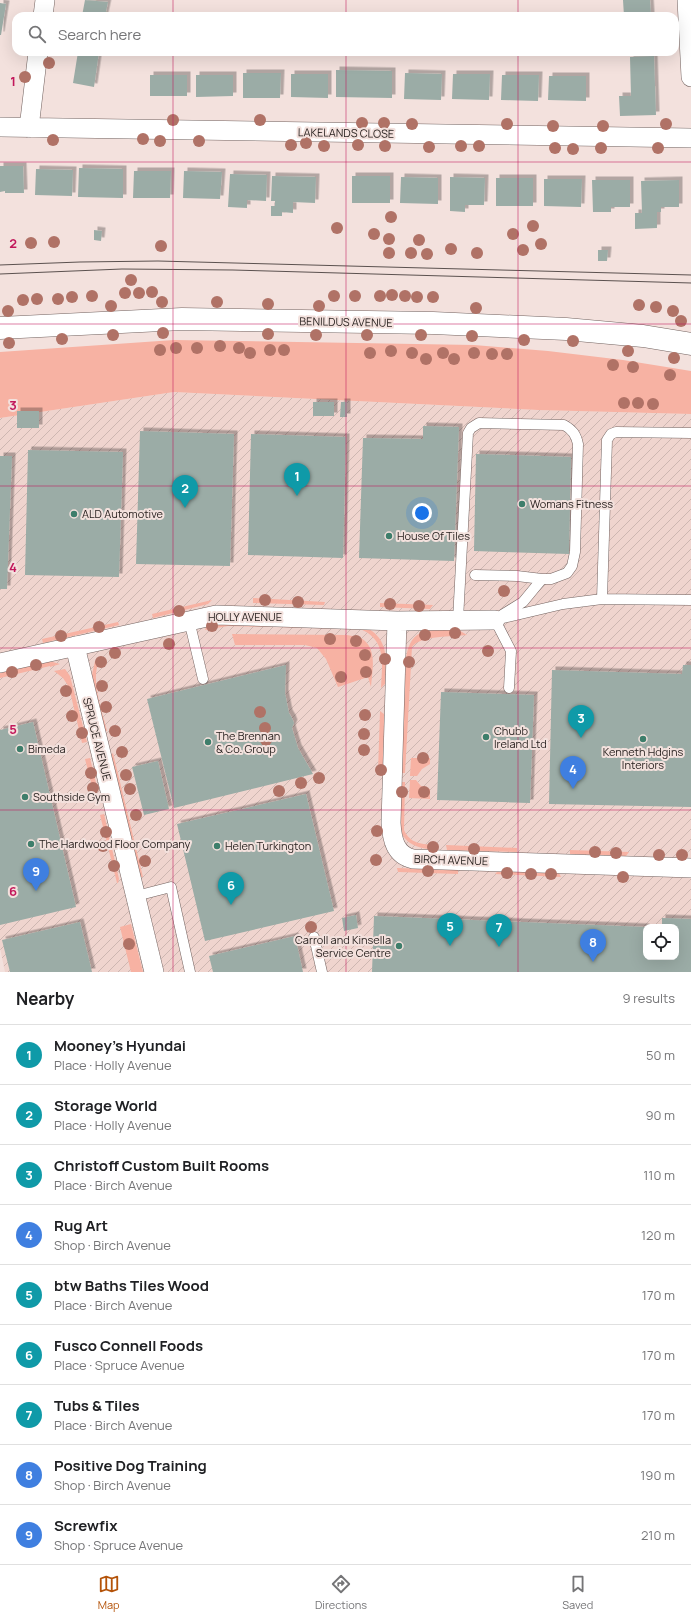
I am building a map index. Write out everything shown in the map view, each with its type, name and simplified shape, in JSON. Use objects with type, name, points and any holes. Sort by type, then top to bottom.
[{"type":"street","points":[[44,12],[45,0]]},
{"type":"street","points":[[687,0],[691,77]]},
{"type":"street","points":[[29,128],[38,56]]},
{"type":"street","name":"LAKELANDS CLOSE","points":[[0,127],[691,138]]},
{"type":"street","name":"BENILDUS AVENUE","points":[[0,328],[182,319],[433,323],[566,329],[643,336],[691,344]]},
{"type":"street","name":"HOLLY AVENUE","points":[[0,663],[204,616],[226,614],[397,621],[495,620]]},
{"type":"street","name":"BIRCH AVENUE","points":[[397,621],[391,823],[393,842],[403,856],[413,859],[691,868]]},
{"type":"street","name":"SPRUCE AVENUE","points":[[75,646],[154,972]]},
{"type":"lane","points":[[458,620],[468,433],[479,423],[564,426],[570,428],[576,435],[578,444],[575,544],[572,566],[567,573],[551,579],[517,576],[475,575]]},
{"type":"lane","points":[[602,599],[607,440],[611,434],[616,432],[691,433]]},
{"type":"lane","points":[[495,620],[523,602],[542,579]]},
{"type":"lane","points":[[495,620],[563,604],[602,599],[691,600]]},
{"type":"lane","points":[[189,620],[203,679]]},
{"type":"lane","points":[[495,620],[511,651],[509,688]]},
{"type":"lane","points":[[136,896],[171,887],[190,972]]},
{"type":"lane","points":[[314,937],[322,972]]},
{"type":"shaded area","points":[[174,340],[474,345],[548,351],[623,360],[691,371],[691,414],[538,410],[174,392],[0,418],[0,352]]},
{"type":"shaded area","points":[[174,392],[538,410],[691,414],[691,972],[5,972],[0,948],[0,418]]},
{"type":"shaded area","points":[[253,598],[325,602],[324,605],[253,603]]},
{"type":"shaded area","points":[[212,600],[208,604],[153,618],[152,614]]},
{"type":"shaded area","points":[[380,603],[433,605],[430,609],[380,607]]},
{"type":"shaded area","points":[[118,622],[119,625],[43,643],[42,639]]},
{"type":"shaded area","points":[[222,622],[363,626],[372,631],[382,643],[386,658],[385,684],[381,688],[382,661],[379,646],[375,639],[360,629],[228,626],[205,630],[207,625]]},
{"type":"shaded area","points":[[457,629],[467,635],[430,638],[416,643],[412,647],[405,773],[401,773],[406,658],[412,640],[417,635],[430,630]]},
{"type":"shaded area","points":[[232,634],[346,635],[358,637],[365,641],[371,651],[373,669],[371,687],[368,677],[338,687],[326,659],[317,648],[305,645],[235,645]]},
{"type":"shaded area","points":[[49,661],[60,664],[0,678],[0,673]]},
{"type":"shaded area","points":[[95,661],[99,662],[96,678],[97,687],[100,706],[107,731],[103,731],[91,679]]},
{"type":"shaded area","points":[[65,669],[70,676],[87,742],[82,743],[69,687],[63,678],[54,671]]},
{"type":"shaded area","points":[[380,711],[384,714],[383,772],[378,773]]},
{"type":"shaded area","points":[[113,753],[143,877],[139,877],[111,755]]},
{"type":"shaded area","points":[[90,758],[98,791],[93,790],[85,759]]},
{"type":"shaded area","points":[[411,758],[430,758],[430,764],[422,769],[417,776],[410,776]]},
{"type":"shaded area","points":[[410,780],[416,780],[421,786],[430,789],[430,799],[409,798]]},
{"type":"shaded area","points":[[401,782],[405,782],[404,830],[413,841],[421,844],[436,845],[435,850],[410,843],[403,836],[399,818]]},
{"type":"shaded area","points":[[104,814],[119,879],[118,883],[100,815]]},
{"type":"shaded area","points":[[446,845],[517,848],[517,852],[447,850]]},
{"type":"shaded area","points":[[570,850],[629,852],[626,856],[570,854]]},
{"type":"shaded area","points":[[397,868],[458,870],[458,874],[398,872]]},
{"type":"shaded area","points":[[498,871],[559,873],[561,877],[495,874]]},
{"type":"shaded area","points":[[131,924],[143,972],[131,972],[120,927]]},
{"type":"building","points":[[85,0],[108,2],[106,12],[83,12]]},
{"type":"building","points":[[623,0],[650,0],[651,12],[624,12]]},
{"type":"building","points":[[0,3],[6,4],[1,35],[0,35]]},
{"type":"building","points":[[77,56],[98,56],[94,87],[73,83]]},
{"type":"building","points":[[654,56],[656,115],[620,116],[619,96],[631,96],[630,57]]},
{"type":"building","points":[[336,70],[392,71],[392,98],[336,97]]},
{"type":"building","points":[[243,73],[281,73],[280,98],[243,98]]},
{"type":"building","points":[[405,73],[442,74],[441,100],[404,99]]},
{"type":"building","points":[[291,74],[328,74],[328,98],[291,97]]},
{"type":"building","points":[[453,74],[490,74],[489,100],[452,99]]},
{"type":"building","points":[[150,75],[187,75],[187,96],[150,96]]},
{"type":"building","points":[[196,75],[233,75],[233,96],[196,97]]},
{"type":"building","points":[[502,75],[539,75],[538,101],[501,100]]},
{"type":"building","points":[[549,76],[586,76],[586,101],[548,100]]},
{"type":"building","points":[[0,166],[23,166],[24,193],[5,193],[5,191],[0,192]]},
{"type":"building","points":[[79,168],[123,169],[123,198],[78,197]]},
{"type":"building","points":[[36,169],[73,170],[72,196],[35,195]]},
{"type":"building","points":[[134,171],[171,171],[170,198],[133,198]]},
{"type":"building","points":[[184,171],[222,172],[220,199],[183,198]]},
{"type":"building","points":[[230,174],[267,175],[266,201],[247,200],[247,208],[228,207]]},
{"type":"building","points":[[272,176],[316,177],[315,203],[293,202],[293,213],[282,212],[282,216],[271,216],[271,206],[275,206],[275,201],[271,201]]},
{"type":"building","points":[[352,176],[390,176],[390,203],[352,203]]},
{"type":"building","points":[[401,177],[438,178],[438,204],[400,203]]},
{"type":"building","points":[[450,177],[485,178],[484,205],[465,205],[465,212],[450,211]]},
{"type":"building","points":[[496,178],[533,178],[533,206],[496,206]]},
{"type":"building","points":[[544,179],[582,179],[581,207],[544,206]]},
{"type":"building","points":[[592,180],[630,180],[630,207],[611,207],[611,212],[593,212]]},
{"type":"building","points":[[679,180],[679,207],[661,207],[661,212],[657,212],[657,228],[635,229],[635,213],[642,213],[641,181]]},
{"type":"building","points":[[94,230],[102,231],[101,241],[94,240]]},
{"type":"building","points":[[598,250],[608,250],[607,261],[598,261]]},
{"type":"building","points":[[313,402],[334,402],[334,416],[313,416]]},
{"type":"building","points":[[341,402],[347,402],[347,417],[340,417]]},
{"type":"building","points":[[17,411],[39,411],[39,428],[17,428]]},
{"type":"building","points":[[423,426],[459,427],[454,561],[359,558],[363,438],[423,439]]},
{"type":"building","points":[[140,431],[234,434],[230,566],[136,564]]},
{"type":"building","points":[[251,434],[346,437],[343,558],[248,555]]},
{"type":"building","name":"ALD Automotive","points":[[28,450],[123,452],[119,577],[25,575]]},
{"type":"building","name":"Womans Fitness","points":[[476,454],[571,457],[569,554],[474,551]]},
{"type":"building","points":[[0,456],[12,456],[7,589],[0,589]]},
{"type":"building","name":"The Brennan & Co. Group","points":[[286,665],[285,693],[289,713],[294,723],[292,728],[298,748],[313,774],[174,808],[147,699]]},
{"type":"building","points":[[683,665],[691,665],[691,807],[549,804],[552,670],[682,674]]},
{"type":"building","name":"Chubb Ireland Ltd","points":[[441,692],[534,695],[530,803],[437,800]]},
{"type":"building","points":[[33,722],[76,907],[0,925],[0,730]]},
{"type":"building","points":[[158,761],[169,809],[144,815],[132,767]]},
{"type":"building","points":[[306,794],[334,911],[205,941],[177,824]]},
{"type":"building","points":[[356,915],[358,928],[344,931],[342,918]]},
{"type":"building","points":[[374,916],[643,927],[643,960],[679,960],[679,924],[662,924],[662,918],[691,919],[691,972],[372,972]]},
{"type":"building","points":[[80,922],[92,972],[10,972],[2,940]]},
{"type":"building","points":[[295,936],[303,972],[213,972],[209,956]]},
{"type":"tram line","points":[[0,265],[158,261],[691,275]]},
{"type":"tram line","points":[[0,274],[122,269],[233,270],[691,283]]},
{"type":"place","name":"Mooney’s Hyundai","points":[[297,496]]},
{"type":"place","name":"Womans Fitness","points":[[522,504]]},
{"type":"place","name":"Storage World","points":[[185,508]]},
{"type":"place","name":"ALD Automotive","points":[[74,514]]},
{"type":"place","name":"House Of Tiles","points":[[389,536]]},
{"type":"place","name":"Chubb Ireland Ltd","points":[[486,737]]},
{"type":"place","name":"Christoff Custom Built Rooms","points":[[581,738]]},
{"type":"place","name":"Kenneth Hdgins Interiors","points":[[643,739]]},
{"type":"place","name":"The Brennan & Co. Group","points":[[208,742]]},
{"type":"place","name":"Bimeda","points":[[20,749]]},
{"type":"place","name":"Rug Art","points":[[573,789]]},
{"type":"place","name":"Southside Gym","points":[[25,797]]},
{"type":"place","name":"The Hardwood Floor Company","points":[[31,844]]},
{"type":"place","name":"Helen Turkington","points":[[217,846]]},
{"type":"place","name":"Screwfix","points":[[36,891]]},
{"type":"place","name":"Fusco Connell Foods","points":[[231,905]]},
{"type":"place","name":"Carroll and Kinsella Service Centre","points":[[399,946]]},
{"type":"place","name":"btw Baths Tiles Wood","points":[[450,946]]},
{"type":"place","name":"Tubs & Tiles","points":[[499,947]]},
{"type":"place","name":"Positive Dog Training","points":[[593,962]]}]
